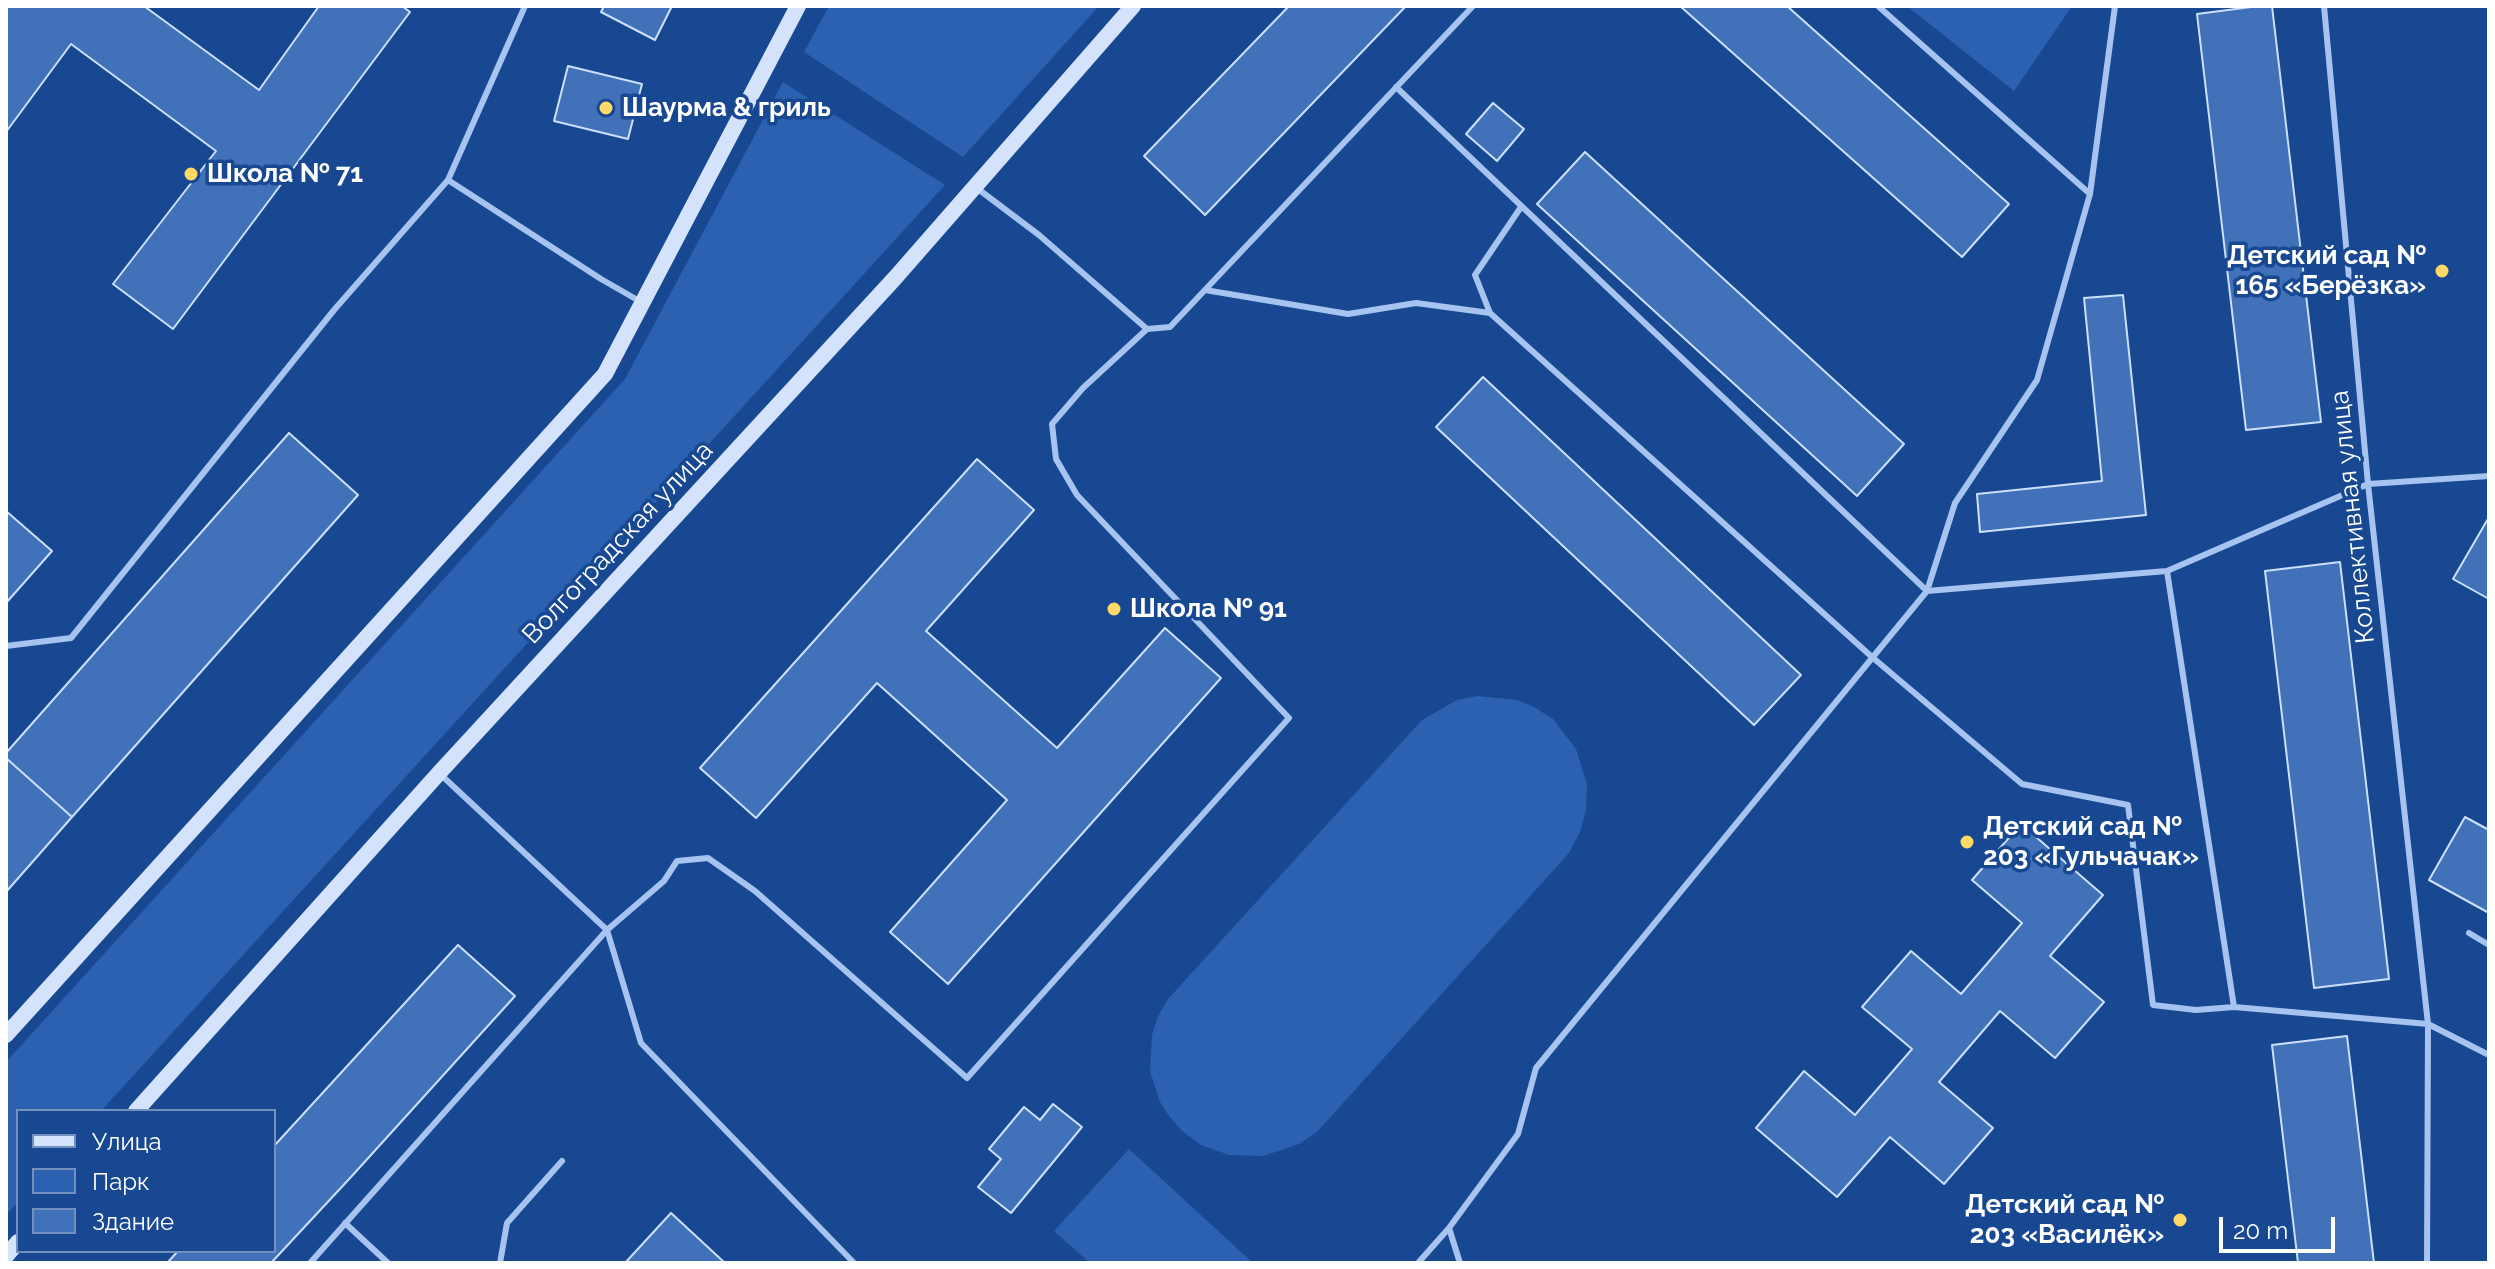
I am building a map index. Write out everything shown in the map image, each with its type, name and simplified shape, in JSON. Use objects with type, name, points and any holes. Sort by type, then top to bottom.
[{"type":"main road","points":[[6,1035],[605,374],[798,6]]},
{"type":"main road","name":"Волгоградская улица","points":[[138,1109],[439,773],[895,278],[1133,6]]},
{"type":"lane","points":[[6,646],[71,638],[334,310],[448,180],[525,6]]},
{"type":"lane","points":[[310,1263],[607,930],[664,881],[677,861],[708,858],[755,891],[967,1078],[1289,718],[1077,495],[1056,459],[1052,424],[1083,388],[1147,329],[1170,327],[1473,6]]},
{"type":"lane","points":[[1878,6],[2090,194]]},
{"type":"lane","points":[[1418,1263],[1449,1228],[1518,1134],[1536,1068],[1927,591],[1955,503],[2037,380],[2090,194],[2115,6]]},
{"type":"lane","name":"Коллективная улица","points":[[2324,6],[2368,484],[2428,1024],[2427,1263]]},
{"type":"lane","points":[[1396,87],[1927,591],[2167,571],[2368,484],[2489,476]]},
{"type":"lane","points":[[448,180],[643,303]]},
{"type":"lane","points":[[975,186],[1039,235],[1147,329]]},
{"type":"lane","points":[[1521,207],[1475,275],[1490,313],[1872,657],[2022,784],[2128,805],[2153,1005],[2196,1010],[2234,1007],[2428,1024],[2489,1055]]},
{"type":"lane","points":[[1205,290],[1348,314],[1416,303],[1490,313]]},
{"type":"lane","points":[[2167,571],[2234,1007]]},
{"type":"lane","points":[[439,773],[607,930],[641,1043],[854,1263]]},
{"type":"lane","points":[[2469,933],[2489,945]]},
{"type":"lane","points":[[500,1263],[507,1223],[562,1161]]},
{"type":"lane","points":[[345,1223],[388,1263]]},
{"type":"lane","points":[[1449,1228],[1460,1263]]},
{"type":"green space","points":[[829,6],[1099,6],[963,157],[804,52]]},
{"type":"green space","points":[[1907,6],[2072,6],[2014,91]]},
{"type":"green space","points":[[783,82],[945,185],[103,1109],[16,1109],[16,1204],[6,1215],[6,1062],[625,379]]},
{"type":"green space","points":[[1477,696],[1517,700],[1534,707],[1553,719],[1576,749],[1587,784],[1586,810],[1580,832],[1569,853],[1317,1132],[1299,1144],[1263,1156],[1229,1155],[1201,1145],[1169,1116],[1160,1102],[1150,1071],[1152,1035],[1168,999],[1422,720],[1457,700]]},
{"type":"green space","points":[[1129,1149],[1253,1263],[1090,1263],[1054,1231]]},
{"type":"building","points":[[6,6],[144,6],[259,90],[319,6],[402,6],[410,12],[173,329],[113,284],[216,151],[71,44],[6,132]]},
{"type":"building","points":[[604,6],[672,6],[655,40],[601,12]]},
{"type":"building","points":[[1289,6],[1406,6],[1205,215],[1144,156]]},
{"type":"building","points":[[1680,6],[1787,6],[2009,204],[1962,257]]},
{"type":"building","points":[[2272,6],[2321,422],[2246,430],[2197,14]]},
{"type":"building","points":[[568,66],[642,84],[628,139],[554,121]]},
{"type":"building","points":[[1493,103],[1524,129],[1497,161],[1466,134]]},
{"type":"building","points":[[1585,152],[1904,444],[1857,496],[1537,204]]},
{"type":"building","points":[[2123,295],[2146,515],[1980,532],[1977,494],[2102,481],[2084,298]]},
{"type":"building","points":[[1483,377],[1801,675],[1754,725],[1436,427]]},
{"type":"building","points":[[289,433],[358,495],[72,817],[6,758],[6,753]]},
{"type":"building","points":[[977,459],[1034,510],[926,631],[1057,748],[1165,628],[1221,678],[948,984],[890,932],[1007,800],[877,683],[756,818],[700,768]]},
{"type":"building","points":[[6,511],[52,551],[6,603]]},
{"type":"building","points":[[2489,517],[2489,599],[2453,579]]},
{"type":"building","points":[[2340,562],[2389,979],[2314,988],[2265,571]]},
{"type":"building","points":[[6,758],[72,817],[6,892]]},
{"type":"building","points":[[2465,817],[2489,830],[2489,913],[2429,880]]},
{"type":"building","points":[[2021,824],[2103,895],[2050,956],[2104,1002],[2055,1058],[2000,1011],[1939,1082],[1993,1128],[1944,1184],[1890,1137],[1837,1197],[1756,1128],[1804,1071],[1855,1115],[1912,1049],[1862,1007],[1911,951],[1961,994],[2022,923],[1972,880]]},
{"type":"building","points":[[458,945],[515,996],[271,1263],[167,1263],[176,1253],[276,1253],[276,1144]]},
{"type":"building","points":[[2347,1036],[2374,1263],[2298,1263],[2272,1045]]},
{"type":"building","points":[[1053,1104],[1082,1127],[1011,1213],[978,1187],[1001,1159],[989,1149],[1024,1107],[1040,1120]]},
{"type":"building","points":[[671,1213],[725,1263],[625,1263]]},
{"type":"place","name":"Шаурма & гриль","points":[[606,108]]},
{"type":"place","name":"Школа № 71","points":[[191,174]]},
{"type":"place","name":"Детский сад № 165 «Берёзка»","points":[[2442,271]]},
{"type":"place","name":"Школа № 91","points":[[1114,609]]},
{"type":"place","name":"Детский сад № 203 «Гульчачак»","points":[[1967,842]]},
{"type":"place","name":"Детский сад № 203 «Василёк»","points":[[2180,1220]]}]
